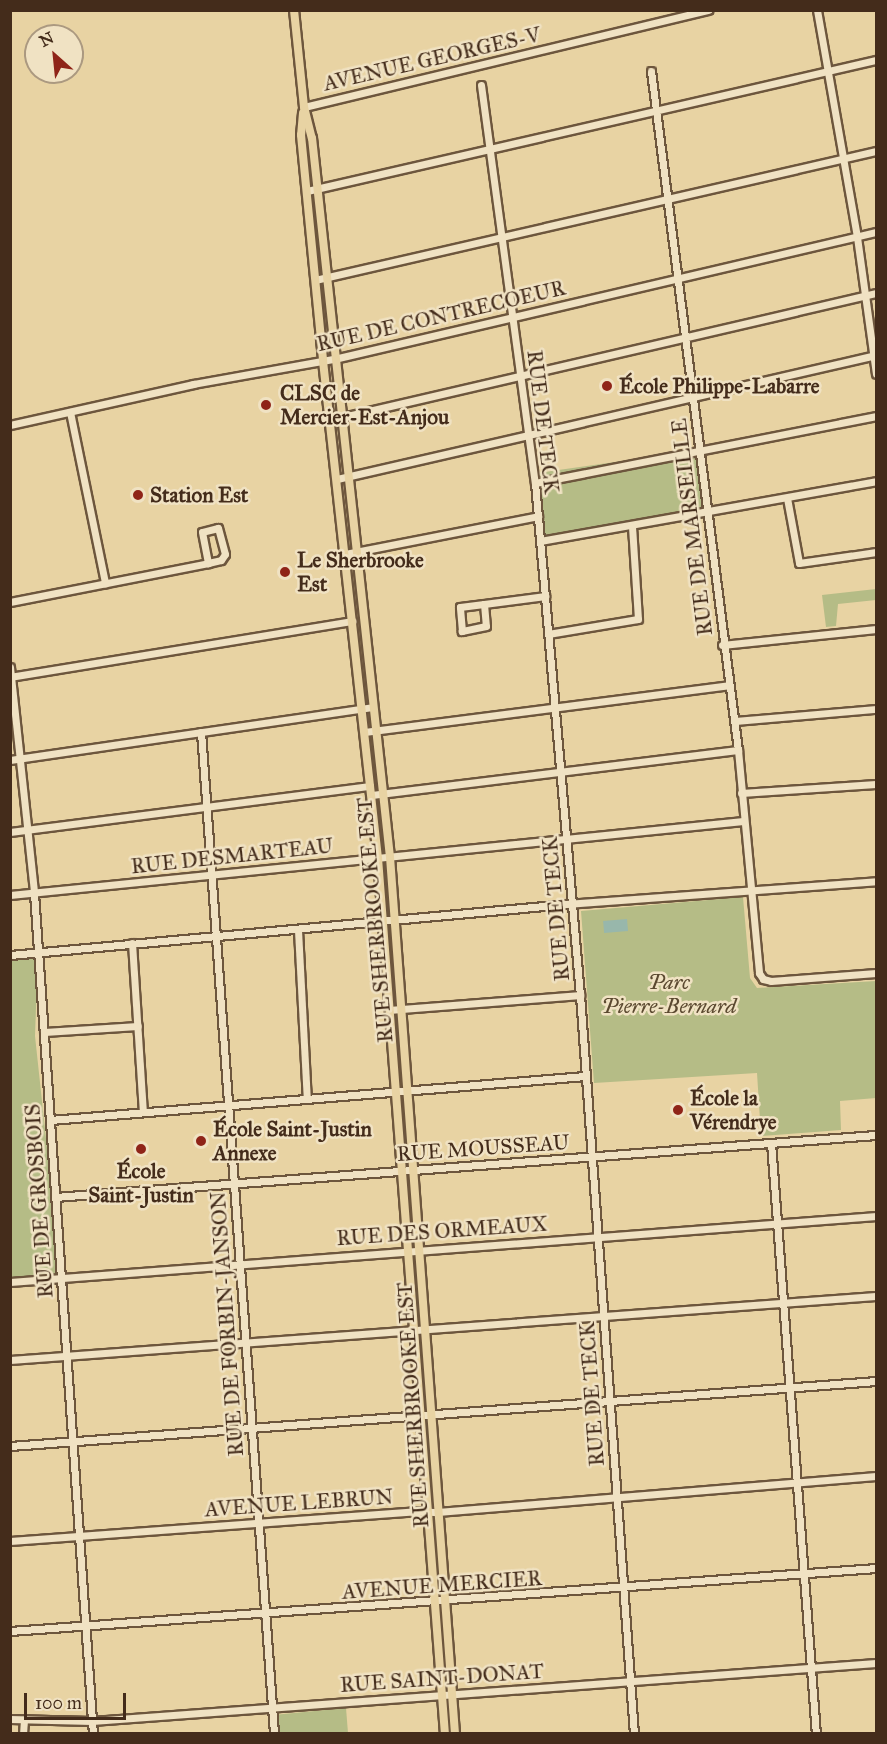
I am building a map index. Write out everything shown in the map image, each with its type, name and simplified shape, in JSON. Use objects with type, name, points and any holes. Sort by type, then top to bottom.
[{"type":"main road","name":"RUE SHERBROOKE EST","points":[[294,10],[304,107],[312,138],[334,358],[390,857],[455,1734]]},
{"type":"main road","name":"RUE SHERBROOKE EST","points":[[304,107],[302,135],[322,361],[378,858],[432,1603],[445,1734]]},
{"type":"street","name":"AVENUE GEORGES-V","points":[[304,107],[709,10]]},
{"type":"street","points":[[817,10],[857,237],[876,355],[876,374]]},
{"type":"street","points":[[307,191],[876,60]]},
{"type":"street","name":"RUE DE MARSEILLE","points":[[651,71],[684,338],[709,513],[722,645],[735,721],[750,889],[763,979],[876,973]]},
{"type":"street","name":"RUE DE TECK","points":[[481,85],[535,483],[580,995],[634,1734]]},
{"type":"street","points":[[315,280],[876,151]]},
{"type":"street","name":"RUE DE CONTRECOEUR","points":[[10,425],[322,361],[876,232]]},
{"type":"street","points":[[330,420],[876,293]]},
{"type":"street","points":[[337,479],[876,355]]},
{"type":"street","points":[[70,412],[105,584]]},
{"type":"street","points":[[535,483],[876,416]]},
{"type":"street","points":[[540,542],[876,481]]},
{"type":"street","points":[[788,498],[799,563],[876,552]]},
{"type":"street","points":[[345,554],[538,516]]},
{"type":"street","points":[[548,634],[638,619],[632,526]]},
{"type":"street","points":[[10,602],[208,563],[225,557],[220,530],[216,527],[202,532],[208,563]]},
{"type":"street","points":[[484,604],[486,626],[462,631],[460,607],[545,596]]},
{"type":"street","points":[[11,677],[352,621]]},
{"type":"street","points":[[722,645],[876,629]]},
{"type":"street","name":"RUE DE GROSBOIS","points":[[10,667],[34,893],[93,1734]]},
{"type":"street","points":[[364,732],[729,685]]},
{"type":"street","points":[[10,760],[372,707]]},
{"type":"street","points":[[735,721],[876,709]]},
{"type":"street","name":"RUE DE FORBIN-JANSON","points":[[201,732],[274,1734]]},
{"type":"street","points":[[10,832],[206,807],[371,790],[383,794],[560,774],[738,750]]},
{"type":"street","points":[[741,793],[876,784]]},
{"type":"street","name":"RUE DESMARTEAU","points":[[10,896],[743,820]]},
{"type":"street","points":[[10,955],[572,904],[876,881]]},
{"type":"street","points":[[298,930],[307,1099]]},
{"type":"street","points":[[132,943],[143,1111]]},
{"type":"street","points":[[389,1010],[580,995]]},
{"type":"street","points":[[44,1032],[138,1026]]},
{"type":"street","points":[[50,1120],[585,1076]]},
{"type":"street","name":"RUE MOUSSEAU","points":[[55,1197],[876,1135]]},
{"type":"street","points":[[771,1143],[816,1734]]},
{"type":"street","name":"RUE DES ORMEAUX","points":[[10,1282],[876,1216]]},
{"type":"street","points":[[10,1360],[876,1296]]},
{"type":"street","points":[[10,1446],[876,1381]]},
{"type":"street","name":"AVENUE LEBRUN","points":[[10,1541],[258,1522],[438,1512],[616,1495],[876,1476]]},
{"type":"street","name":"AVENUE MERCIER","points":[[10,1631],[447,1602],[876,1568]]},
{"type":"street","name":"RUE SAINT-DONAT","points":[[10,1719],[92,1721],[876,1663]]},
{"type":"street","points":[[23,1734],[24,1720]]},
{"type":"green space","points":[[700,450],[709,513],[543,537],[534,473]]},
{"type":"green space","points":[[876,589],[876,600],[838,604],[836,626],[826,627],[822,595]]},
{"type":"green space","name":"Parc Pierre-Bernard","points":[[743,897],[750,978],[757,988],[876,981],[876,1098],[840,1101],[841,1130],[761,1136],[757,1073],[594,1083],[581,911]]},
{"type":"green space","points":[[38,952],[35,1036],[61,1278],[11,1281],[11,955]]},
{"type":"green space","points":[[346,1708],[348,1733],[275,1733],[273,1715]]},
{"type":"shaded area","points":[[627,919],[628,931],[604,933],[603,921]]},
{"type":"place","name":"École Philippe-Labarre","points":[[607,386]]},
{"type":"place","name":"CLSC de Mercier-Est-Anjou","points":[[266,405]]},
{"type":"place","name":"Station Est","points":[[138,495]]},
{"type":"place","name":"Le Sherbrooke Est","points":[[285,572]]},
{"type":"place","name":"École la Vérendrye","points":[[678,1110]]},
{"type":"place","name":"École Saint-Justin Annexe","points":[[201,1141]]},
{"type":"place","name":"École Saint-Justin","points":[[141,1149]]}]
